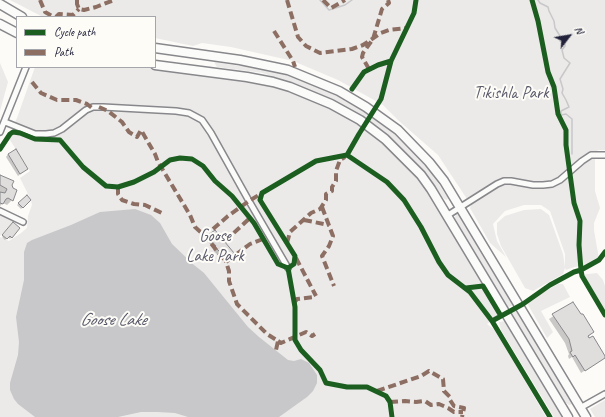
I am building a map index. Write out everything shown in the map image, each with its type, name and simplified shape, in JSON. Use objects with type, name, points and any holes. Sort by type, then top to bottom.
[{"type":"main road","points":[[0,4],[20,16]]},
{"type":"main road","points":[[0,24],[16,32]]},
{"type":"main road","points":[[156,48],[240,60],[288,70],[339,90],[382,118],[413,145],[444,181],[586,417]]},
{"type":"main road","points":[[156,65],[247,77],[273,82],[304,92],[331,104],[374,130],[421,175],[448,215],[568,417]]},
{"type":"main road","points":[[559,402],[570,409],[580,408]]},
{"type":"street","points":[[0,132],[26,68]]},
{"type":"street","points":[[5,122],[35,134],[46,134],[54,133],[80,113],[93,107],[189,113],[202,120],[211,133],[288,268]]},
{"type":"street","points":[[448,215],[504,181],[543,186],[552,184],[560,180],[591,155],[605,155]]},
{"type":"street","points":[[0,211],[23,222]]},
{"type":"street","points":[[580,408],[605,394]]},
{"type":"green space","name":"Tikishla Park","points":[[10,0],[605,0],[605,150],[598,150],[595,156],[595,191],[600,208],[594,223],[594,230],[599,259],[590,267],[581,266],[566,270],[565,268],[563,274],[533,291],[525,288],[501,246],[497,234],[497,223],[505,216],[524,210],[541,209],[549,215],[563,254],[565,267],[565,254],[550,211],[541,205],[524,205],[505,211],[493,224],[497,241],[506,257],[490,243],[470,208],[471,205],[438,155],[383,105],[338,80],[293,61],[231,47],[202,43],[193,46],[156,38],[156,16],[41,16]]},
{"type":"green space","points":[[214,62],[240,66],[249,64],[288,73],[335,93],[361,107],[410,148],[432,174],[448,198],[447,200],[444,199],[421,168],[398,147],[350,110],[327,98],[263,73],[217,67]]},
{"type":"green space","points":[[0,63],[8,82],[0,111]]},
{"type":"green space","name":"Goose Lake Park","points":[[156,67],[265,82],[307,96],[351,118],[384,142],[410,167],[427,187],[503,314],[487,324],[496,331],[546,417],[395,417],[392,401],[387,394],[378,390],[375,392],[382,396],[389,405],[390,417],[0,417],[0,237],[9,241],[27,228],[28,216],[32,205],[20,178],[30,171],[8,137],[17,118],[35,68]]},
{"type":"green space","points":[[0,213],[13,219],[15,222],[13,222],[0,236]]},
{"type":"green space","points":[[457,213],[462,218],[513,305],[507,308],[455,223]]},
{"type":"green space","points":[[597,273],[603,280],[605,286],[605,317],[580,275]]},
{"type":"green space","points":[[558,284],[563,284],[570,297],[541,311],[553,332],[547,338],[527,303]]},
{"type":"green space","points":[[516,309],[573,404],[569,405],[565,402],[509,313]]},
{"type":"green space","points":[[506,321],[564,417],[554,417],[501,330],[499,322]]},
{"type":"green space","points":[[605,400],[605,417],[595,417],[590,409]]},
{"type":"water","name":"Goose Lake","points":[[135,209],[151,215],[160,223],[172,244],[204,273],[248,327],[259,337],[288,360],[294,361],[301,359],[309,363],[317,375],[317,383],[313,391],[307,397],[279,417],[188,417],[175,413],[141,412],[118,417],[35,417],[18,404],[10,390],[10,383],[18,355],[19,342],[16,317],[24,280],[24,252],[27,243],[100,212]]},
{"type":"building","points":[[16,149],[28,169],[20,174],[8,154]]},
{"type":"building","points":[[0,175],[14,181],[12,185],[13,188],[17,190],[13,201],[8,198],[3,204],[0,203],[0,192],[5,193],[7,189],[0,185]]},
{"type":"building","points":[[27,195],[31,200],[23,208],[18,203]]},
{"type":"building","points":[[13,222],[20,228],[12,238],[10,236],[7,239],[2,235]]},
{"type":"building","points":[[215,230],[234,253],[227,259],[207,236]]},
{"type":"building","points":[[573,302],[581,314],[583,314],[594,332],[588,336],[589,338],[593,336],[605,356],[605,358],[585,371],[575,355],[573,357],[571,354],[570,352],[572,351],[569,339],[552,314]]},
{"type":"waterway","points":[[320,0],[329,10],[345,5],[352,0]]},
{"type":"waterway","points":[[538,0],[540,3],[548,7],[554,21],[555,28],[560,36],[560,41],[565,42],[565,46],[562,50],[564,58],[570,63],[560,79],[563,89],[562,93],[569,107],[561,111],[561,115],[566,114],[572,119],[572,154]]},
{"type":"marked path","points":[[40,0],[45,12],[52,16]]},
{"type":"marked path","points":[[77,0],[79,9],[84,10],[114,0]]},
{"type":"marked path","points":[[287,0],[298,37],[306,46],[320,53],[352,49],[363,45],[381,33],[389,30],[407,28]]},
{"type":"marked path","points":[[323,0],[331,8],[345,0]]},
{"type":"marked path","points":[[369,69],[362,57],[363,53],[373,39],[382,9],[389,3],[388,0]]},
{"type":"marked path","points":[[57,16],[59,14],[73,15],[79,9]]},
{"type":"marked path","points":[[274,31],[293,61],[295,67]]},
{"type":"marked path","points":[[32,82],[41,93],[57,100],[76,100],[87,104],[92,108]]},
{"type":"marked path","points":[[99,107],[108,111],[122,122],[129,132],[137,137],[141,130],[158,162],[190,215],[195,227],[205,236],[226,262]]},
{"type":"marked path","points":[[287,243],[290,232],[311,213],[320,209],[326,200],[326,194],[332,191],[332,187],[336,181],[336,171],[340,160],[345,157]]},
{"type":"marked path","points":[[118,187],[118,194],[122,200],[134,204],[145,205],[164,214]]},
{"type":"marked path","points":[[213,229],[228,216],[262,193]]},
{"type":"marked path","points":[[322,207],[333,236],[329,246],[322,256],[334,286]]},
{"type":"marked path","points":[[225,241],[250,218]]},
{"type":"marked path","points":[[304,220],[329,225]]},
{"type":"marked path","points":[[263,239],[250,244],[226,262],[229,271],[229,281],[237,304],[267,334],[278,341],[276,350]]},
{"type":"marked path","points":[[296,258],[316,296]]},
{"type":"marked path","points":[[294,303],[297,299],[314,297]]},
{"type":"marked path","points":[[278,341],[281,343],[306,332],[312,336],[315,334]]},
{"type":"marked path","points":[[377,391],[421,376],[429,371],[443,379],[444,391],[450,397],[450,400],[454,406],[464,408],[462,417]]},
{"type":"marked path","points":[[390,402],[425,401],[431,405],[439,404],[454,412],[463,412]]},
{"type":"cycle path","points":[[347,155],[381,99],[391,61],[414,13],[416,0]]},
{"type":"cycle path","points":[[492,321],[523,304],[550,285],[574,272],[581,270],[579,245],[580,221],[574,203],[566,145],[566,130],[558,114],[554,87],[548,72],[538,21],[532,0]]},
{"type":"cycle path","points":[[352,89],[364,72],[378,65],[391,61]]},
{"type":"cycle path","points":[[0,149],[13,132],[35,139],[60,140],[83,167],[106,186],[118,187],[134,182],[154,172],[170,160],[180,158],[192,159],[203,166],[215,181],[232,196],[254,223],[278,264],[288,268]]},
{"type":"cycle path","points":[[347,155],[387,182],[404,200],[421,227],[439,262],[448,275],[470,292],[492,321],[550,417]]},
{"type":"cycle path","points":[[288,268],[294,264],[295,256],[260,200],[262,193],[316,161],[347,155]]},
{"type":"cycle path","points":[[605,252],[599,260],[581,270],[582,276],[605,315]]},
{"type":"cycle path","points":[[288,268],[295,307],[295,340],[301,350],[320,370],[326,383],[347,387],[367,387],[386,396],[390,402],[392,417]]},
{"type":"cycle path","points":[[466,288],[483,286],[501,316]]}]
